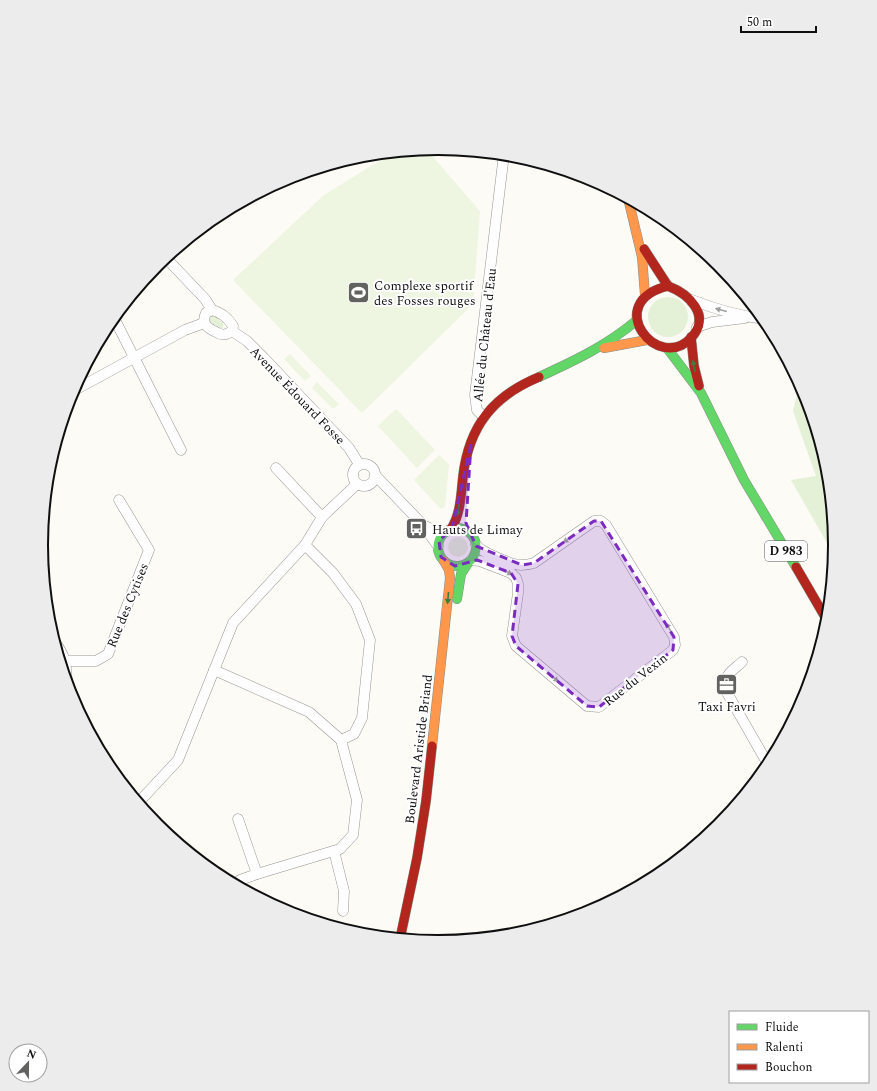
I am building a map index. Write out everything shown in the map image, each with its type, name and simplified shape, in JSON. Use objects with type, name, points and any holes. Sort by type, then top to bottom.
[{"type":"main road","points":[[630,205],[640,242],[645,279],[645,295]]},
{"type":"main road","points":[[640,242],[668,286],[682,292],[692,300],[698,313],[699,318],[697,327],[691,337],[684,343],[667,348],[658,346],[647,340],[640,331],[637,320],[637,311],[639,303],[645,295],[653,290],[668,286]]},
{"type":"main road","points":[[471,444],[466,525],[476,545],[475,553],[469,562],[455,566],[444,560],[439,554],[438,546],[441,537],[454,526],[457,518],[465,465],[471,444],[484,417],[495,404],[511,390],[598,349],[617,337],[637,320]]},
{"type":"main road","name":"D 983","points":[[691,337],[694,366],[701,393]]},
{"type":"main road","points":[[598,349],[647,340]]},
{"type":"main road","name":"D 983","points":[[667,348],[701,393],[744,480],[823,613]]},
{"type":"main road","points":[[448,531],[459,528],[470,534]]},
{"type":"main road","name":"Boulevard Aristide Briand","points":[[401,934],[421,839],[433,743],[450,578],[449,570],[444,560]]},
{"type":"main road","name":"Boulevard Aristide Briand","points":[[407,935],[417,895],[429,824],[460,579],[464,568],[469,562]]},
{"type":"street","name":"Allée du Château d'Eau","points":[[484,417],[477,410],[476,395],[503,161]]},
{"type":"street","points":[[170,262],[205,299],[212,310]]},
{"type":"street","points":[[692,300],[716,309],[755,318]]},
{"type":"street","points":[[212,310],[222,313],[233,326],[232,331],[222,335],[208,329],[204,323],[204,317],[206,312],[212,310]]},
{"type":"street","points":[[697,327],[712,322],[751,317]]},
{"type":"street","points":[[82,386],[186,330],[204,323]]},
{"type":"street","points":[[117,324],[181,450]]},
{"type":"street","name":"Avenue Édouard Fosse","points":[[232,331],[247,341],[264,358],[349,448],[359,464]]},
{"type":"street","points":[[376,476],[373,482],[367,486],[363,486],[354,481],[353,473],[359,464],[369,464],[374,469],[376,476],[423,525],[438,546]]},
{"type":"street","points":[[276,468],[322,517]]},
{"type":"street","points":[[142,799],[178,760],[233,623],[305,545],[322,517],[357,484]]},
{"type":"street","name":"Rue des Cytises","points":[[66,661],[96,661],[108,654],[149,550],[119,500]]},
{"type":"street","name":"Rue du Vexin","points":[[469,562],[480,561],[511,573],[516,578],[518,593],[512,636],[516,646],[587,706],[599,707],[673,650],[675,645],[674,637],[606,525],[602,521],[594,521],[534,563],[522,565],[515,564],[486,552],[476,545]]},
{"type":"street","points":[[423,525],[436,532],[448,531]]},
{"type":"street","points":[[305,545],[333,573],[356,604],[370,640],[362,718],[354,734],[341,740]]},
{"type":"street","points":[[64,657],[66,661]]},
{"type":"street","points":[[742,662],[726,676],[724,682],[726,691],[765,759]]},
{"type":"street","points":[[214,670],[309,712],[341,740],[358,800],[353,835],[340,848],[239,881]]},
{"type":"street","points":[[238,819],[257,874]]},
{"type":"street","points":[[334,850],[344,891],[343,911]]},
{"type":"highlighted area","points":[[471,444],[466,523],[476,546],[522,565],[534,563],[594,521],[601,521],[674,637],[673,650],[599,707],[587,706],[516,646],[512,636],[518,584],[511,573],[477,560],[455,566],[441,557],[439,541],[452,528]]},
{"type":"green space","name":"Complexe sportif des Fosses rouges","points":[[431,155],[480,211],[473,304],[362,413],[233,280],[324,195],[382,159]]},
{"type":"green space","points":[[668,297],[676,299],[682,303],[686,309],[688,317],[686,325],[682,331],[676,335],[668,337],[660,335],[654,331],[650,325],[648,317],[650,309],[654,303],[660,299]]},
{"type":"green space","points":[[215,316],[223,323],[223,328],[219,329],[211,325],[208,318]]},
{"type":"green space","points":[[290,354],[311,376],[305,381],[284,359]]},
{"type":"green space","points":[[317,382],[339,404],[333,409],[312,388]]},
{"type":"green space","points":[[797,392],[816,444],[826,495],[829,546],[791,480],[816,476],[793,411]]},
{"type":"green space","points":[[396,409],[435,450],[417,468],[378,426]]},
{"type":"green space","points":[[439,455],[449,464],[445,506],[441,509],[414,480]]},
{"type":"green space","points":[[458,537],[465,540],[468,547],[465,554],[458,557],[451,554],[448,547],[451,540]]},
{"type":"traffic: fast","points":[[539,377],[578,359],[602,345],[637,320]]},
{"type":"traffic: fast","points":[[667,348],[701,393],[744,480],[796,567]]},
{"type":"traffic: fast","points":[[453,528],[461,528],[473,537],[476,547],[473,557],[467,563],[461,566],[453,566],[441,557],[438,551],[438,543],[447,531],[453,528]]},
{"type":"traffic: fast","points":[[457,599],[461,574],[468,563]]},
{"type":"traffic: slow","points":[[630,205],[642,257],[645,295]]},
{"type":"traffic: slow","points":[[604,348],[647,340]]},
{"type":"traffic: slow","points":[[432,746],[450,578],[449,570],[444,561]]},
{"type":"traffic: jam","points":[[644,249],[668,286]]},
{"type":"traffic: jam","points":[[668,286],[683,294],[690,300],[695,306],[699,321],[697,329],[692,337],[678,346],[664,347],[652,342],[642,332],[637,319],[639,306],[648,294],[668,286]]},
{"type":"traffic: jam","points":[[691,337],[694,366],[699,386]]},
{"type":"traffic: jam","points":[[451,529],[459,510],[466,458],[471,442],[478,428],[496,403],[509,393],[539,377]]},
{"type":"traffic: jam","points":[[796,567],[823,613]]},
{"type":"traffic: jam","points":[[401,934],[417,858],[426,801],[432,746]]},
{"type":"place","name":"Complexe sportif des Fosses rouges","points":[[359,292]]},
{"type":"place","name":"Hauts de Limay","points":[[417,529]]},
{"type":"place","name":"Taxi Favri","points":[[727,684]]}]
